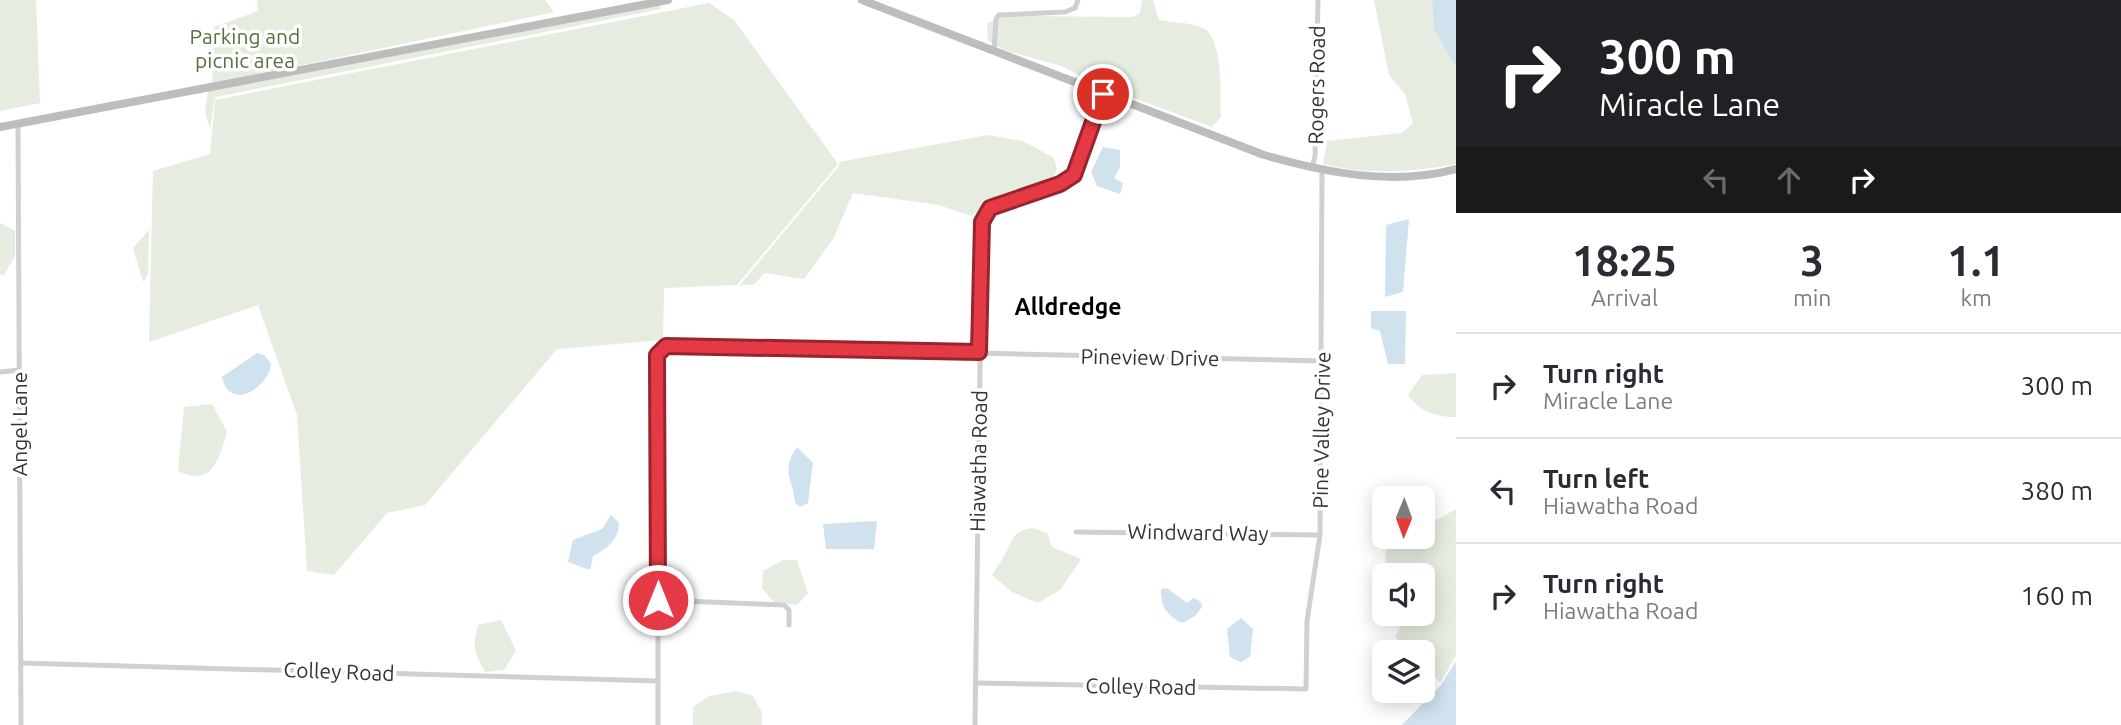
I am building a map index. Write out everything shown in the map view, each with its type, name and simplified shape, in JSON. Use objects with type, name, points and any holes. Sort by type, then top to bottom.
[{"type":"main road","points":[[0,127],[668,0]]},
{"type":"main road","points":[[862,0],[1264,155],[1312,169],[1397,176],[1456,169]]},
{"type":"street","points":[[994,51],[996,19],[999,15],[1065,12],[1075,8],[1078,0]]},
{"type":"street","name":"Rogers Road","points":[[1312,169],[1315,156],[1318,0]]},
{"type":"street","name":"Hiawatha Road","points":[[975,725],[982,222],[990,208],[1060,184],[1074,175],[1103,94]]},
{"type":"street","name":"Angel Lane","points":[[18,123],[21,725]]},
{"type":"street","name":"Pine Valley Drive","points":[[1306,689],[1307,621],[1320,536],[1322,170]]},
{"type":"street","name":"Pineview Drive","points":[[658,600],[657,355],[666,346],[1322,361]]},
{"type":"street","points":[[0,372],[19,370]]},
{"type":"street","name":"Windward Way","points":[[1076,532],[1320,536]]},
{"type":"street","points":[[658,725],[658,600],[773,603],[789,610],[789,625]]},
{"type":"street","name":"Colley Road","points":[[21,663],[658,681]]},
{"type":"street","name":"Colley Road","points":[[975,683],[1306,689]]},
{"type":"green space","points":[[0,0],[36,0],[40,103],[0,111]]},
{"type":"green space","name":"Parking and picnic area","points":[[257,0],[545,0],[554,12],[212,84],[214,27],[258,11]]},
{"type":"green space","points":[[1142,0],[1153,0],[1159,20],[1198,26],[1210,34],[1218,55],[1221,117],[1212,127],[1099,85],[1061,66],[1004,50],[988,41],[987,23],[1007,16],[1133,17],[1140,13]]},
{"type":"green space","points":[[1374,0],[1432,0],[1434,30],[1456,67],[1456,164],[1390,171],[1356,170],[1323,164],[1327,141],[1402,133],[1413,123],[1405,94],[1389,75]]},
{"type":"green space","points":[[709,3],[734,20],[838,164],[737,285],[664,288],[663,340],[557,349],[425,505],[387,513],[334,575],[307,571],[297,415],[258,305],[149,342],[153,171],[210,154],[215,100]]},
{"type":"green space","points":[[660,5],[661,9],[215,97],[210,129],[205,112],[208,90]]},
{"type":"green space","points":[[988,135],[1023,141],[1054,158],[1057,169],[1049,185],[996,202],[971,216],[939,205],[853,193],[833,239],[804,279],[764,273],[755,284],[739,286],[839,166],[839,162]]},
{"type":"green space","points":[[0,223],[15,231],[15,256],[4,275],[0,275]]},
{"type":"green space","points":[[149,230],[148,274],[143,282],[133,248]]},
{"type":"green space","points":[[1456,373],[1456,417],[1429,412],[1418,406],[1408,395],[1422,375]]},
{"type":"green space","points":[[212,404],[227,432],[217,461],[206,473],[199,476],[178,471],[184,407]]},
{"type":"green space","points":[[1456,509],[1456,656],[1440,683],[1435,677],[1435,640],[1399,640],[1395,637],[1401,626],[1435,626],[1435,563],[1386,563],[1385,555],[1386,550],[1435,550],[1435,520]]},
{"type":"green space","points":[[1032,528],[1047,533],[1052,547],[1081,559],[1061,589],[1038,603],[1012,592],[992,575],[1014,537]]},
{"type":"green space","points":[[783,560],[797,560],[808,593],[797,605],[774,602],[762,588],[763,571]]},
{"type":"green space","points":[[501,620],[516,651],[504,670],[486,672],[475,650],[478,625]]},
{"type":"green space","points":[[736,691],[753,696],[762,713],[762,725],[693,725],[693,707],[710,696]]},
{"type":"water","points":[[1432,0],[1456,0],[1456,67],[1434,30]]},
{"type":"water","points":[[1103,147],[1120,150],[1120,167],[1114,178],[1123,183],[1120,194],[1097,186],[1091,172]]},
{"type":"water","points":[[1409,219],[1403,292],[1385,297],[1386,225]]},
{"type":"water","points":[[1371,311],[1406,311],[1405,364],[1388,364],[1380,331],[1371,328]]},
{"type":"water","points":[[257,353],[264,355],[271,363],[264,380],[249,392],[233,394],[226,388],[222,377]]},
{"type":"water","points":[[797,447],[813,463],[808,503],[800,507],[795,503],[788,469]]},
{"type":"water","points":[[611,515],[619,523],[617,534],[607,547],[593,556],[590,570],[568,562],[573,540],[602,529]]},
{"type":"water","points":[[877,521],[874,549],[826,549],[823,524]]},
{"type":"water","points":[[1167,588],[1187,603],[1194,598],[1201,602],[1202,607],[1195,616],[1182,623],[1172,617],[1163,605],[1161,589]]},
{"type":"water","points":[[1241,618],[1253,629],[1250,657],[1241,662],[1230,657],[1227,629]]},
{"type":"water","points":[[1456,661],[1456,725],[1402,725],[1423,703],[1435,703],[1435,691]]},
{"type":"district","name":"Alldredge","points":[[1068,306]]},
{"type":"route","points":[[658,600],[657,355],[661,348],[979,352],[982,222],[990,208],[1060,184],[1074,175],[1103,94]]}]
